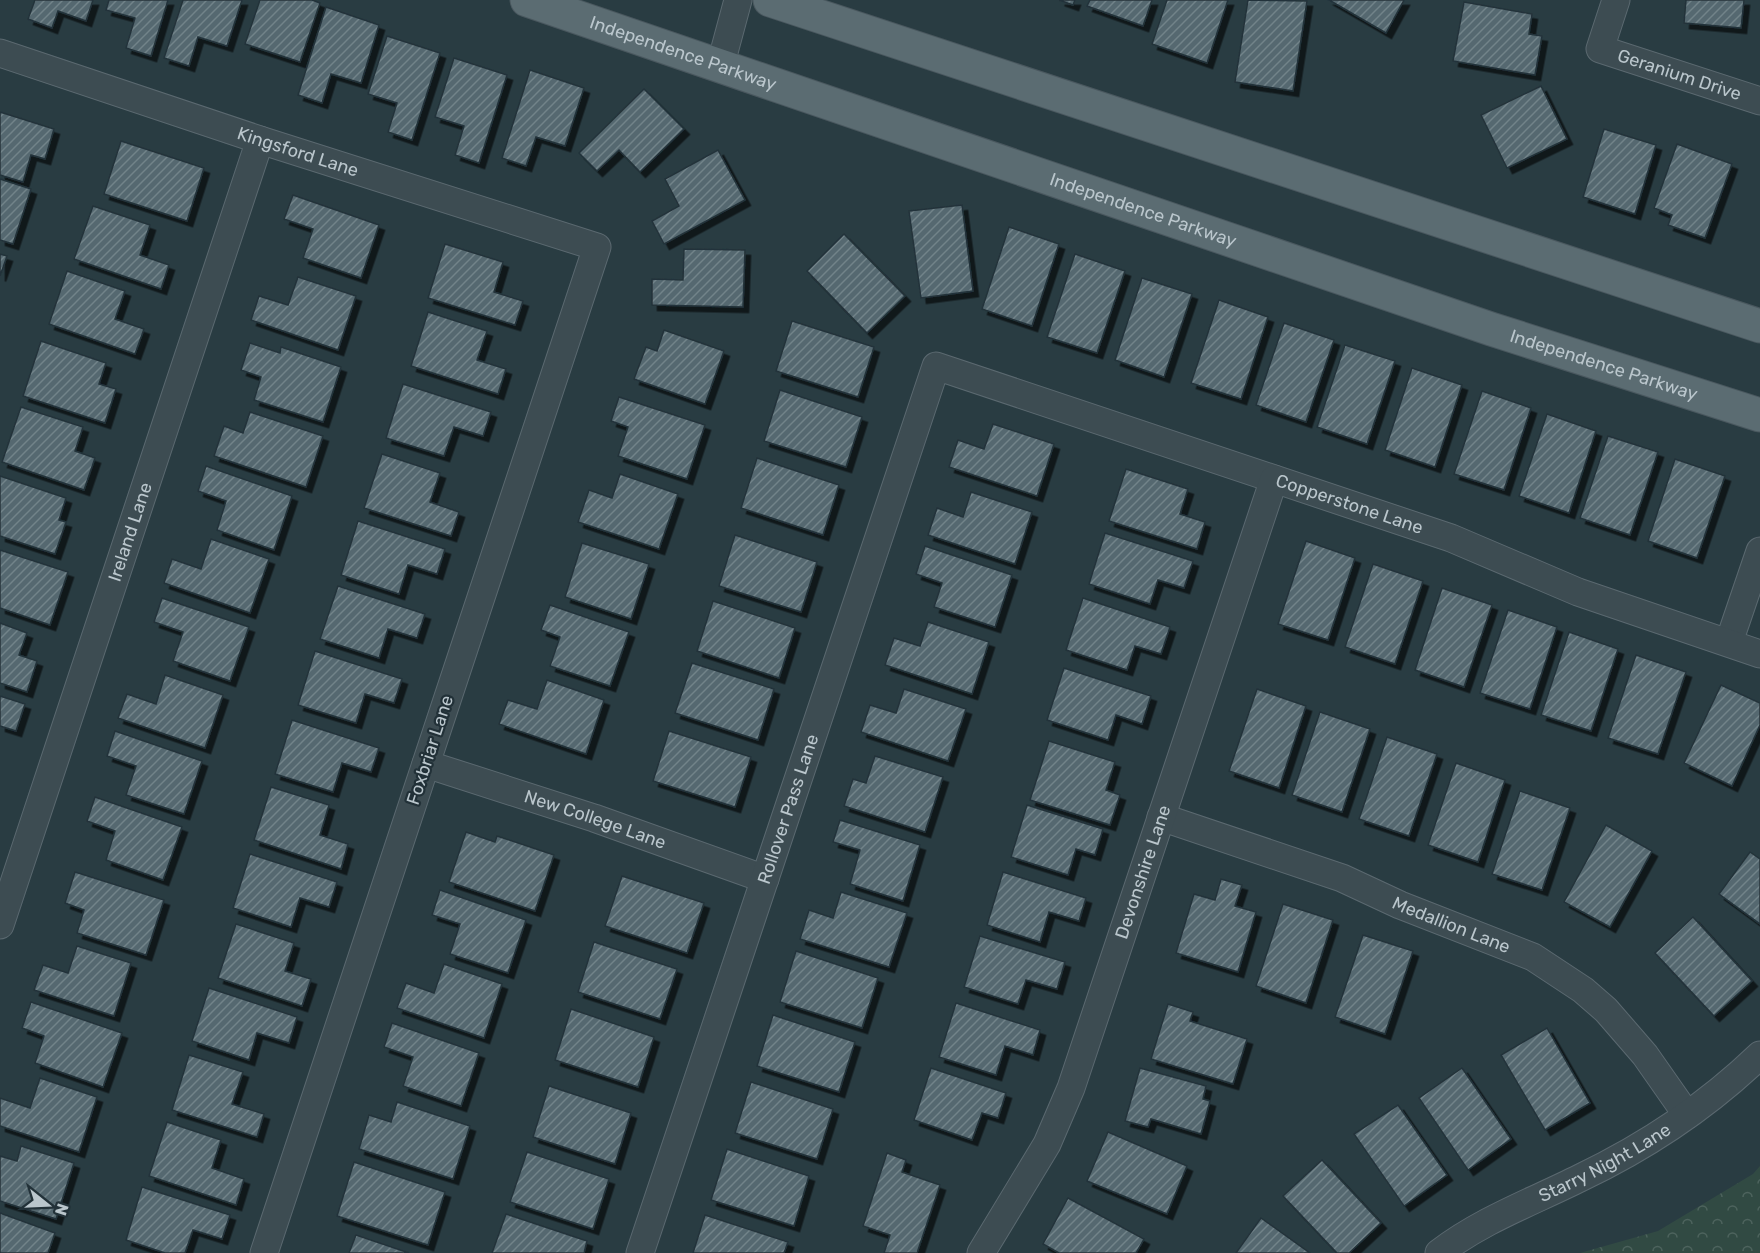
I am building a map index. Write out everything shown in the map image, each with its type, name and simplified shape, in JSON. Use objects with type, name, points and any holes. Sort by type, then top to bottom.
[{"type":"main road","name":"Independence Parkway","points":[[527,0],[1491,329],[1760,415]]},
{"type":"main road","points":[[770,0],[1760,326]]},
{"type":"street","points":[[720,67],[738,0]]},
{"type":"street","name":"Geranium Drive","points":[[1616,0],[1600,49],[1760,101]]},
{"type":"street","name":"Kingsford Lane","points":[[0,52],[260,140],[597,247]]},
{"type":"street","name":"Ireland Lane","points":[[0,925],[260,140]]},
{"type":"street","name":"Foxbriar Lane","points":[[264,1253],[597,247]]},
{"type":"street","name":"Copperstone Lane","points":[[936,366],[1451,538],[1567,588],[1760,654]]},
{"type":"street","name":"Rollover Pass Lane","points":[[640,1253],[936,366]]},
{"type":"street","name":"Devonshire Lane","points":[[981,1253],[1060,1116],[1274,479]]},
{"type":"street","points":[[1729,642],[1760,551]]},
{"type":"street","name":"New College Lane","points":[[426,764],[594,818],[765,879]]},
{"type":"street","name":"Medallion Lane","points":[[1161,817],[1342,878],[1400,905],[1533,957],[1567,978],[1606,1010],[1639,1047],[1688,1115]]},
{"type":"street","name":"Starry Night Lane","points":[[1439,1253],[1508,1210],[1617,1160],[1688,1115],[1760,1055]]},
{"type":"green space","points":[[1760,1166],[1760,1253],[1580,1253],[1658,1231],[1753,1174]]},
{"type":"building","points":[[35,0],[93,0],[86,21],[58,11],[52,28],[28,19]]},
{"type":"building","points":[[109,0],[168,0],[151,56],[126,48],[135,18],[106,10]]},
{"type":"building","points":[[183,0],[242,0],[227,46],[198,37],[189,66],[164,58]]},
{"type":"building","points":[[260,0],[312,0],[320,3],[300,62],[245,44]]},
{"type":"building","points":[[1059,0],[1075,0],[1073,5]]},
{"type":"building","points":[[1090,0],[1152,0],[1143,26],[1087,6]]},
{"type":"building","points":[[1167,0],[1228,0],[1207,63],[1152,44]]},
{"type":"building","points":[[1248,0],[1307,1],[1293,91],[1235,82]]},
{"type":"building","points":[[1329,0],[1404,0],[1386,33]]},
{"type":"building","points":[[1686,0],[1744,0],[1741,28],[1684,23]]},
{"type":"building","points":[[1464,2],[1532,14],[1529,34],[1542,36],[1535,75],[1453,61]]},
{"type":"building","points":[[326,7],[379,25],[361,83],[331,74],[322,103],[298,95]]},
{"type":"building","points":[[387,36],[440,53],[412,140],[388,132],[397,103],[368,94]]},
{"type":"building","points":[[454,58],[507,75],[479,163],[455,155],[464,126],[435,117]]},
{"type":"building","points":[[530,70],[584,88],[565,146],[536,137],[526,166],[502,158]]},
{"type":"building","points":[[1541,86],[1567,139],[1507,168],[1481,115]]},
{"type":"building","points":[[644,89],[684,129],[640,172],[619,150],[597,171],[579,153]]},
{"type":"building","points":[[0,112],[54,129],[45,159],[31,155],[23,182],[0,175]]},
{"type":"building","points":[[1604,129],[1656,145],[1635,214],[1583,197]]},
{"type":"building","points":[[121,141],[204,168],[187,221],[104,194]]},
{"type":"building","points":[[1677,144],[1732,164],[1705,238],[1668,225],[1672,215],[1654,208]]},
{"type":"building","points":[[718,150],[745,200],[664,244],[652,221],[679,206],[665,179]]},
{"type":"building","points":[[0,179],[31,189],[13,244],[0,240]]},
{"type":"building","points":[[293,195],[379,225],[361,278],[303,258],[313,229],[284,219]]},
{"type":"building","points":[[962,205],[973,291],[921,298],[909,211]]},
{"type":"building","points":[[93,206],[150,225],[140,255],[169,265],[161,289],[74,259]]},
{"type":"building","points":[[1009,227],[1059,244],[1032,326],[982,309]]},
{"type":"building","points":[[844,234],[905,296],[867,333],[807,271]]},
{"type":"building","points":[[445,244],[503,262],[494,292],[523,301],[515,325],[428,298]]},
{"type":"building","points":[[684,249],[745,250],[743,307],[652,305],[652,279],[683,280]]},
{"type":"building","points":[[0,254],[7,256],[0,276]]},
{"type":"building","points":[[1075,254],[1125,271],[1097,353],[1047,337]]},
{"type":"building","points":[[67,271],[125,291],[115,319],[144,329],[135,354],[49,324]]},
{"type":"building","points":[[298,277],[356,296],[338,350],[251,320],[259,296],[288,305]]},
{"type":"building","points":[[1142,278],[1192,294],[1164,377],[1115,360]]},
{"type":"building","points":[[1219,300],[1268,317],[1241,399],[1191,383]]},
{"type":"building","points":[[428,312],[487,331],[477,360],[506,369],[498,394],[411,366]]},
{"type":"building","points":[[792,321],[874,347],[858,397],[776,371]]},
{"type":"building","points":[[1284,323],[1334,340],[1306,422],[1256,405]]},
{"type":"building","points":[[664,330],[724,351],[705,404],[634,379],[646,347],[657,351]]},
{"type":"building","points":[[41,341],[106,363],[99,384],[116,389],[105,423],[23,396]]},
{"type":"building","points":[[250,343],[280,353],[281,347],[341,367],[323,422],[254,400],[261,377],[241,370]]},
{"type":"building","points":[[1345,345],[1395,361],[1367,444],[1317,427]]},
{"type":"building","points":[[1412,368],[1462,385],[1435,467],[1385,450]]},
{"type":"building","points":[[403,384],[491,412],[483,436],[454,427],[444,456],[386,438]]},
{"type":"building","points":[[780,390],[862,417],[846,467],[764,441]]},
{"type":"building","points":[[1482,391],[1531,408],[1504,490],[1454,474]]},
{"type":"building","points":[[619,397],[705,425],[687,479],[618,456],[628,427],[611,421]]},
{"type":"building","points":[[21,407],[83,427],[75,451],[95,458],[84,490],[2,462]]},
{"type":"building","points":[[250,412],[323,436],[306,487],[214,456],[224,426],[243,433]]},
{"type":"building","points":[[1547,414],[1596,431],[1569,513],[1519,496]]},
{"type":"building","points":[[993,424],[1054,444],[1037,496],[949,467],[958,440],[984,449]]},
{"type":"building","points":[[1608,436],[1658,452],[1630,535],[1580,518]]},
{"type":"building","points":[[382,454],[440,473],[430,502],[459,512],[451,536],[364,508]]},
{"type":"building","points":[[757,458],[839,485],[823,535],[741,508]]},
{"type":"building","points":[[1675,459],[1725,476],[1697,558],[1648,541]]},
{"type":"building","points":[[206,466],[292,496],[274,550],[217,530],[226,501],[198,491]]},
{"type":"building","points":[[1126,469],[1188,489],[1180,514],[1205,522],[1197,549],[1109,521]]},
{"type":"building","points":[[620,474],[678,494],[659,549],[578,522],[589,490],[612,498]]},
{"type":"building","points":[[0,476],[66,498],[59,520],[66,522],[55,554],[0,536]]},
{"type":"building","points":[[971,492],[1032,512],[1015,564],[928,535],[937,508],[963,517]]},
{"type":"building","points":[[358,521],[445,549],[437,574],[408,565],[399,594],[341,575]]},
{"type":"building","points":[[1105,533],[1193,561],[1184,588],[1158,580],[1150,604],[1089,584]]},
{"type":"building","points":[[735,535],[817,562],[801,612],[719,586]]},
{"type":"building","points":[[211,539],[269,559],[250,613],[164,583],[172,559],[201,569]]},
{"type":"building","points":[[1306,541],[1355,558],[1328,640],[1278,624]]},
{"type":"building","points":[[582,543],[649,564],[631,619],[565,597]]},
{"type":"building","points":[[925,546],[1012,575],[995,627],[934,607],[942,583],[916,574]]},
{"type":"building","points":[[0,550],[68,572],[50,625],[0,608]]},
{"type":"building","points":[[1373,564],[1423,581],[1395,664],[1345,647]]},
{"type":"building","points":[[338,586],[425,614],[417,638],[388,629],[379,658],[320,639]]},
{"type":"building","points":[[1442,588],[1492,605],[1464,687],[1415,670]]},
{"type":"building","points":[[162,598],[249,627],[230,681],[173,661],[183,632],[154,622]]},
{"type":"building","points":[[1083,598],[1170,627],[1161,654],[1135,646],[1127,670],[1066,650]]},
{"type":"building","points":[[713,601],[795,628],[779,678],[697,651]]},
{"type":"building","points":[[550,605],[629,632],[610,686],[550,666],[560,637],[541,630]]},
{"type":"building","points":[[1508,610],[1557,627],[1530,709],[1480,693]]},
{"type":"building","points":[[928,622],[989,642],[972,694],[885,665],[894,638],[920,646]]},
{"type":"building","points":[[0,623],[27,633],[19,655],[37,661],[27,692],[0,683]]},
{"type":"building","points":[[1569,632],[1618,649],[1591,731],[1541,715]]},
{"type":"building","points":[[315,651],[402,679],[394,703],[365,694],[356,723],[298,705]]},
{"type":"building","points":[[1636,655],[1686,672],[1658,754],[1608,738]]},
{"type":"building","points":[[692,663],[774,689],[758,740],[675,713]]},
{"type":"building","points":[[1064,668],[1151,696],[1142,724],[1116,715],[1108,740],[1047,720]]},
{"type":"building","points":[[165,675],[223,695],[205,748],[118,718],[127,694],[156,704]]},
{"type":"building","points":[[547,680],[604,700],[586,754],[499,724],[508,700],[537,709]]},
{"type":"building","points":[[1721,685],[1760,703],[1760,725],[1732,786],[1684,763]]},
{"type":"building","points":[[904,689],[966,709],[948,761],[861,732],[870,705],[896,713]]},
{"type":"building","points":[[1257,689],[1306,706],[1279,788],[1229,771]]},
{"type":"building","points":[[0,696],[25,704],[16,731],[0,726]]},
{"type":"building","points":[[1320,712],[1370,729],[1342,812],[1292,795]]},
{"type":"building","points":[[292,720],[379,748],[371,772],[342,763],[333,792],[275,774]]},
{"type":"building","points":[[115,731],[202,761],[184,814],[126,795],[136,766],[107,756]]},
{"type":"building","points":[[669,731],[751,757],[735,807],[653,781]]},
{"type":"building","points":[[1387,737],[1437,754],[1409,836],[1359,819]]},
{"type":"building","points":[[1049,741],[1115,762],[1106,790],[1120,795],[1110,825],[1030,800]]},
{"type":"building","points":[[875,756],[943,777],[925,832],[844,806],[853,779],[866,783]]},
{"type":"building","points":[[1456,763],[1505,780],[1478,862],[1428,845]]},
{"type":"building","points":[[271,787],[329,805],[320,835],[348,844],[341,869],[254,840]]},
{"type":"building","points":[[1520,791],[1570,808],[1542,890],[1492,874]]},
{"type":"building","points":[[95,797],[182,827],[163,880],[106,860],[115,831],[87,821]]},
{"type":"building","points":[[1027,805],[1103,829],[1095,855],[1076,849],[1068,875],[1011,857]]},
{"type":"building","points":[[840,820],[920,845],[903,901],[850,884],[860,850],[833,842]]},
{"type":"building","points":[[1606,825],[1652,851],[1610,927],[1564,902]]},
{"type":"building","points":[[466,832],[495,842],[497,836],[554,855],[535,911],[449,882]]},
{"type":"building","points":[[1750,852],[1760,859],[1760,924],[1719,894]]},
{"type":"building","points":[[250,854],[337,882],[329,907],[300,898],[291,927],[233,908]]},
{"type":"building","points":[[75,872],[164,900],[146,955],[77,933],[84,910],[65,903]]},
{"type":"building","points":[[1003,872],[1086,898],[1079,921],[1049,912],[1040,942],[987,925]]},
{"type":"building","points":[[622,876],[704,903],[687,953],[605,926]]},
{"type":"building","points":[[1221,879],[1242,885],[1235,906],[1256,912],[1238,972],[1176,953],[1194,894],[1215,900]]},
{"type":"building","points":[[440,890],[526,920],[508,973],[450,954],[460,924],[432,915]]},
{"type":"building","points":[[841,892],[907,913],[889,967],[800,939],[809,910],[833,918]]},
{"type":"building","points":[[1283,904],[1333,920],[1306,1003],[1256,986]]},
{"type":"building","points":[[1693,917],[1752,981],[1714,1016],[1655,953]]},
{"type":"building","points":[[236,924],[294,943],[285,971],[311,979],[302,1006],[218,978]]},
{"type":"building","points":[[1363,935],[1413,951],[1385,1034],[1335,1017]]},
{"type":"building","points":[[980,936],[1065,962],[1057,989],[1026,980],[1018,1004],[964,987]]},
{"type":"building","points":[[594,942],[677,969],[660,1019],[578,992]]},
{"type":"building","points":[[77,946],[131,963],[114,1016],[34,990],[43,965],[68,973]]},
{"type":"building","points":[[796,951],[878,978],[862,1028],[780,1002]]},
{"type":"building","points":[[444,964],[502,984],[484,1038],[397,1008],[406,983],[434,993]]},
{"type":"building","points":[[209,988],[297,1017],[289,1043],[257,1033],[249,1060],[192,1041]]},
{"type":"building","points":[[31,1002],[122,1033],[103,1087],[35,1063],[44,1036],[22,1028]]},
{"type":"building","points":[[956,1003],[1040,1030],[1033,1055],[1005,1046],[996,1075],[939,1057]]},
{"type":"building","points":[[1168,1004],[1193,1012],[1190,1021],[1247,1039],[1233,1084],[1151,1059]]},
{"type":"building","points":[[571,1009],[654,1037],[638,1087],[555,1060]]},
{"type":"building","points":[[773,1015],[855,1042],[839,1092],[757,1066]]},
{"type":"building","points":[[392,1023],[479,1053],[461,1106],[403,1086],[413,1057],[384,1047]]},
{"type":"building","points":[[1547,1028],[1590,1103],[1545,1130],[1501,1055]]},
{"type":"building","points":[[189,1055],[243,1072],[232,1104],[264,1114],[257,1137],[172,1110]]},
{"type":"building","points":[[931,1068],[1006,1093],[998,1118],[982,1113],[972,1140],[914,1120]]},
{"type":"building","points":[[1140,1068],[1206,1086],[1203,1099],[1210,1101],[1201,1134],[1151,1119],[1148,1127],[1125,1121]]},
{"type":"building","points":[[1462,1068],[1511,1139],[1468,1170],[1419,1098]]},
{"type":"building","points":[[40,1078],[97,1097],[79,1152],[0,1126],[0,1098],[30,1108]]},
{"type":"building","points":[[751,1082],[833,1109],[817,1159],[735,1133]]},
{"type":"building","points":[[549,1086],[631,1113],[615,1164],[533,1137]]},
{"type":"building","points":[[397,1102],[470,1126],[453,1179],[359,1149],[369,1115],[391,1122]]},
{"type":"building","points":[[1398,1105],[1447,1175],[1404,1206],[1354,1134]]},
{"type":"building","points":[[167,1122],[221,1140],[212,1168],[244,1179],[236,1205],[149,1176]]},
{"type":"building","points":[[1108,1132],[1187,1166],[1167,1214],[1087,1181]]},
{"type":"building","points":[[21,1146],[74,1163],[56,1219],[0,1201],[0,1156],[17,1161]]},
{"type":"building","points":[[727,1149],[809,1176],[794,1226],[711,1200]]},
{"type":"building","points":[[527,1152],[609,1179],[593,1229],[510,1202]]},
{"type":"building","points":[[887,1153],[906,1160],[902,1172],[940,1185],[917,1253],[884,1253],[890,1235],[863,1226]]},
{"type":"building","points":[[1322,1160],[1381,1223],[1349,1253],[1337,1253],[1283,1196]]},
{"type":"building","points":[[354,1162],[445,1192],[428,1245],[337,1216]]},
{"type":"building","points":[[142,1187],[230,1215],[222,1239],[193,1230],[185,1253],[165,1253],[126,1240]]},
{"type":"building","points":[[1068,1198],[1144,1239],[1136,1253],[1059,1253],[1043,1244]]},
{"type":"building","points":[[0,1213],[55,1233],[48,1253],[0,1253]]},
{"type":"building","points":[[506,1214],[587,1241],[584,1253],[492,1253]]},
{"type":"building","points":[[705,1215],[788,1242],[784,1253],[693,1253]]},
{"type":"building","points":[[1261,1218],[1310,1253],[1236,1253]]},
{"type":"building","points":[[356,1235],[409,1253],[349,1253]]}]
